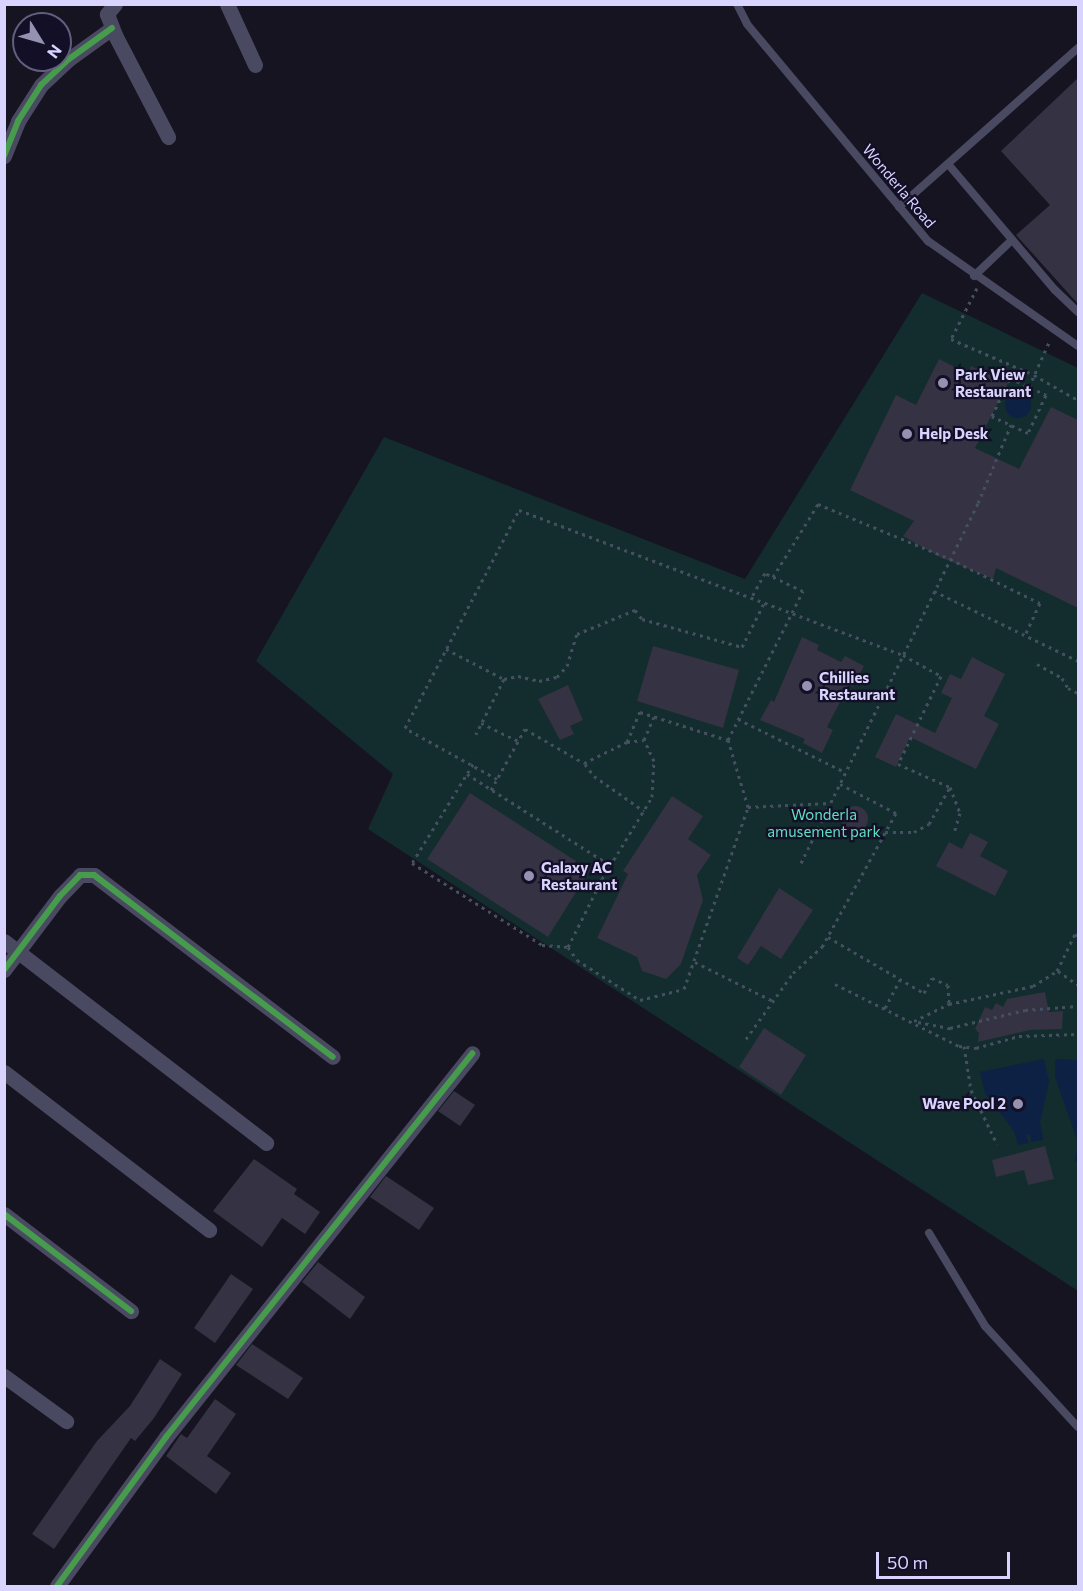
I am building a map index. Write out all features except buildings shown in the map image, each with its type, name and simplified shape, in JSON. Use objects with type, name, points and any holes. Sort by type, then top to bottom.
[{"type":"street","points":[[115,4],[107,14],[112,28],[168,137]]},
{"type":"street","points":[[227,4],[255,65]]},
{"type":"street","points":[[4,156],[18,121],[41,85],[69,58],[112,28]]},
{"type":"street","points":[[4,970],[80,875],[94,875],[333,1057]]},
{"type":"street","points":[[4,941],[266,1143]]},
{"type":"street","points":[[57,1587],[166,1437],[472,1053]]},
{"type":"street","points":[[4,1072],[209,1230]]},
{"type":"street","points":[[4,1214],[131,1311]]},
{"type":"street","points":[[4,1376],[66,1421]]},
{"type":"lane","name":"Wonderla Road","points":[[736,4],[747,24],[928,241],[977,279],[1078,346]]},
{"type":"lane","points":[[899,207],[1078,48]]},
{"type":"lane","points":[[948,164],[1012,240],[1078,312]]},
{"type":"lane","points":[[977,279],[1012,240]]},
{"type":"lane","points":[[929,1233],[985,1326],[1078,1427]]},
{"type":"path","points":[[977,279],[951,339],[1034,375],[1078,400]]},
{"type":"path","points":[[1029,387],[1054,330]]},
{"type":"path","points":[[1010,378],[1029,387],[1046,395],[1028,433],[992,416],[1010,378]]},
{"type":"path","points":[[801,863],[950,559],[1011,425]]},
{"type":"path","points":[[773,577],[818,504],[950,559],[1040,603],[1025,635]]},
{"type":"path","points":[[497,779],[405,728],[519,510],[903,655],[941,676],[898,764],[950,787],[960,813],[954,833]]},
{"type":"path","points":[[568,947],[577,960],[640,1000],[684,989],[748,807],[728,740],[803,591],[765,573],[751,598]]},
{"type":"path","points":[[934,591],[1078,661]]},
{"type":"path","points":[[446,649],[504,679],[518,676],[539,681],[557,677],[567,666],[578,634],[635,610],[642,619],[742,647],[764,603]]},
{"type":"path","points":[[1037,664],[1062,678],[1068,688],[1078,693]]},
{"type":"path","points":[[476,734],[504,679]]},
{"type":"path","points":[[627,742],[640,712],[728,740]]},
{"type":"path","points":[[568,947],[610,865],[652,796],[654,761],[644,740],[654,717]]},
{"type":"path","points":[[738,719],[845,772]]},
{"type":"path","points":[[482,723],[518,741]]},
{"type":"path","points":[[491,790],[525,729],[584,763],[594,776],[644,811]]},
{"type":"path","points":[[584,763],[627,742],[644,740]]},
{"type":"path","points":[[473,764],[412,862],[542,945],[568,947]]},
{"type":"path","points":[[467,774],[610,865]]},
{"type":"path","points":[[746,1039],[773,1001],[828,937],[896,813],[840,784]]},
{"type":"path","points":[[885,832],[914,832],[929,824],[950,787]]},
{"type":"path","points":[[748,807],[830,803]]},
{"type":"path","points":[[914,1021],[949,1004],[1033,986],[1057,971],[1075,934],[1078,936]]},
{"type":"path","points":[[828,937],[924,993],[932,978],[948,985],[949,1004]]},
{"type":"path","points":[[695,962],[773,1001]]},
{"type":"path","points":[[1057,971],[1078,985]]},
{"type":"path","points":[[885,1008],[900,979]]},
{"type":"path","points":[[835,984],[964,1046],[976,1048],[1019,1036],[1078,1034]]},
{"type":"path","points":[[914,1021],[950,1028],[1025,1010],[1078,1006]]},
{"type":"path","points":[[964,1046],[971,1090],[997,1144]]},
{"type":"green space","name":"Wonderla amusement park","points":[[922,293],[1078,368],[1078,1291],[368,829],[393,774],[256,661],[384,437],[745,579]]},
{"type":"water","points":[[1018,392],[1027,396],[1031,405],[1027,414],[1018,418],[1009,414],[1005,405],[1009,396]]},
{"type":"water","name":"Wave Pool 2","points":[[1044,1059],[1049,1082],[1040,1122],[1043,1140],[1031,1142],[1030,1134],[1026,1135],[1029,1143],[1018,1145],[1014,1131],[985,1093],[980,1072]]},
{"type":"water","points":[[1055,1059],[1078,1060],[1078,1142],[1055,1077]]},
{"type":"water","points":[[1078,1142],[1078,1162],[1075,1161]]},
{"type":"cycle path","points":[[4,156],[18,121],[41,85],[69,59],[112,28]]},
{"type":"cycle path","points":[[4,970],[60,896],[80,875],[94,875],[333,1057]]},
{"type":"cycle path","points":[[57,1586],[166,1437],[472,1053]]},
{"type":"cycle path","points":[[4,1214],[131,1311]]},
{"type":"place","name":"Park View Restaurant","points":[[943,383]]},
{"type":"place","name":"Help Desk","points":[[907,434]]},
{"type":"place","name":"Chillies Restaurant","points":[[807,686]]},
{"type":"place","name":"Galaxy AC Restaurant","points":[[529,876]]},
{"type":"place","name":"Wave Pool 2","points":[[1018,1104]]}]
